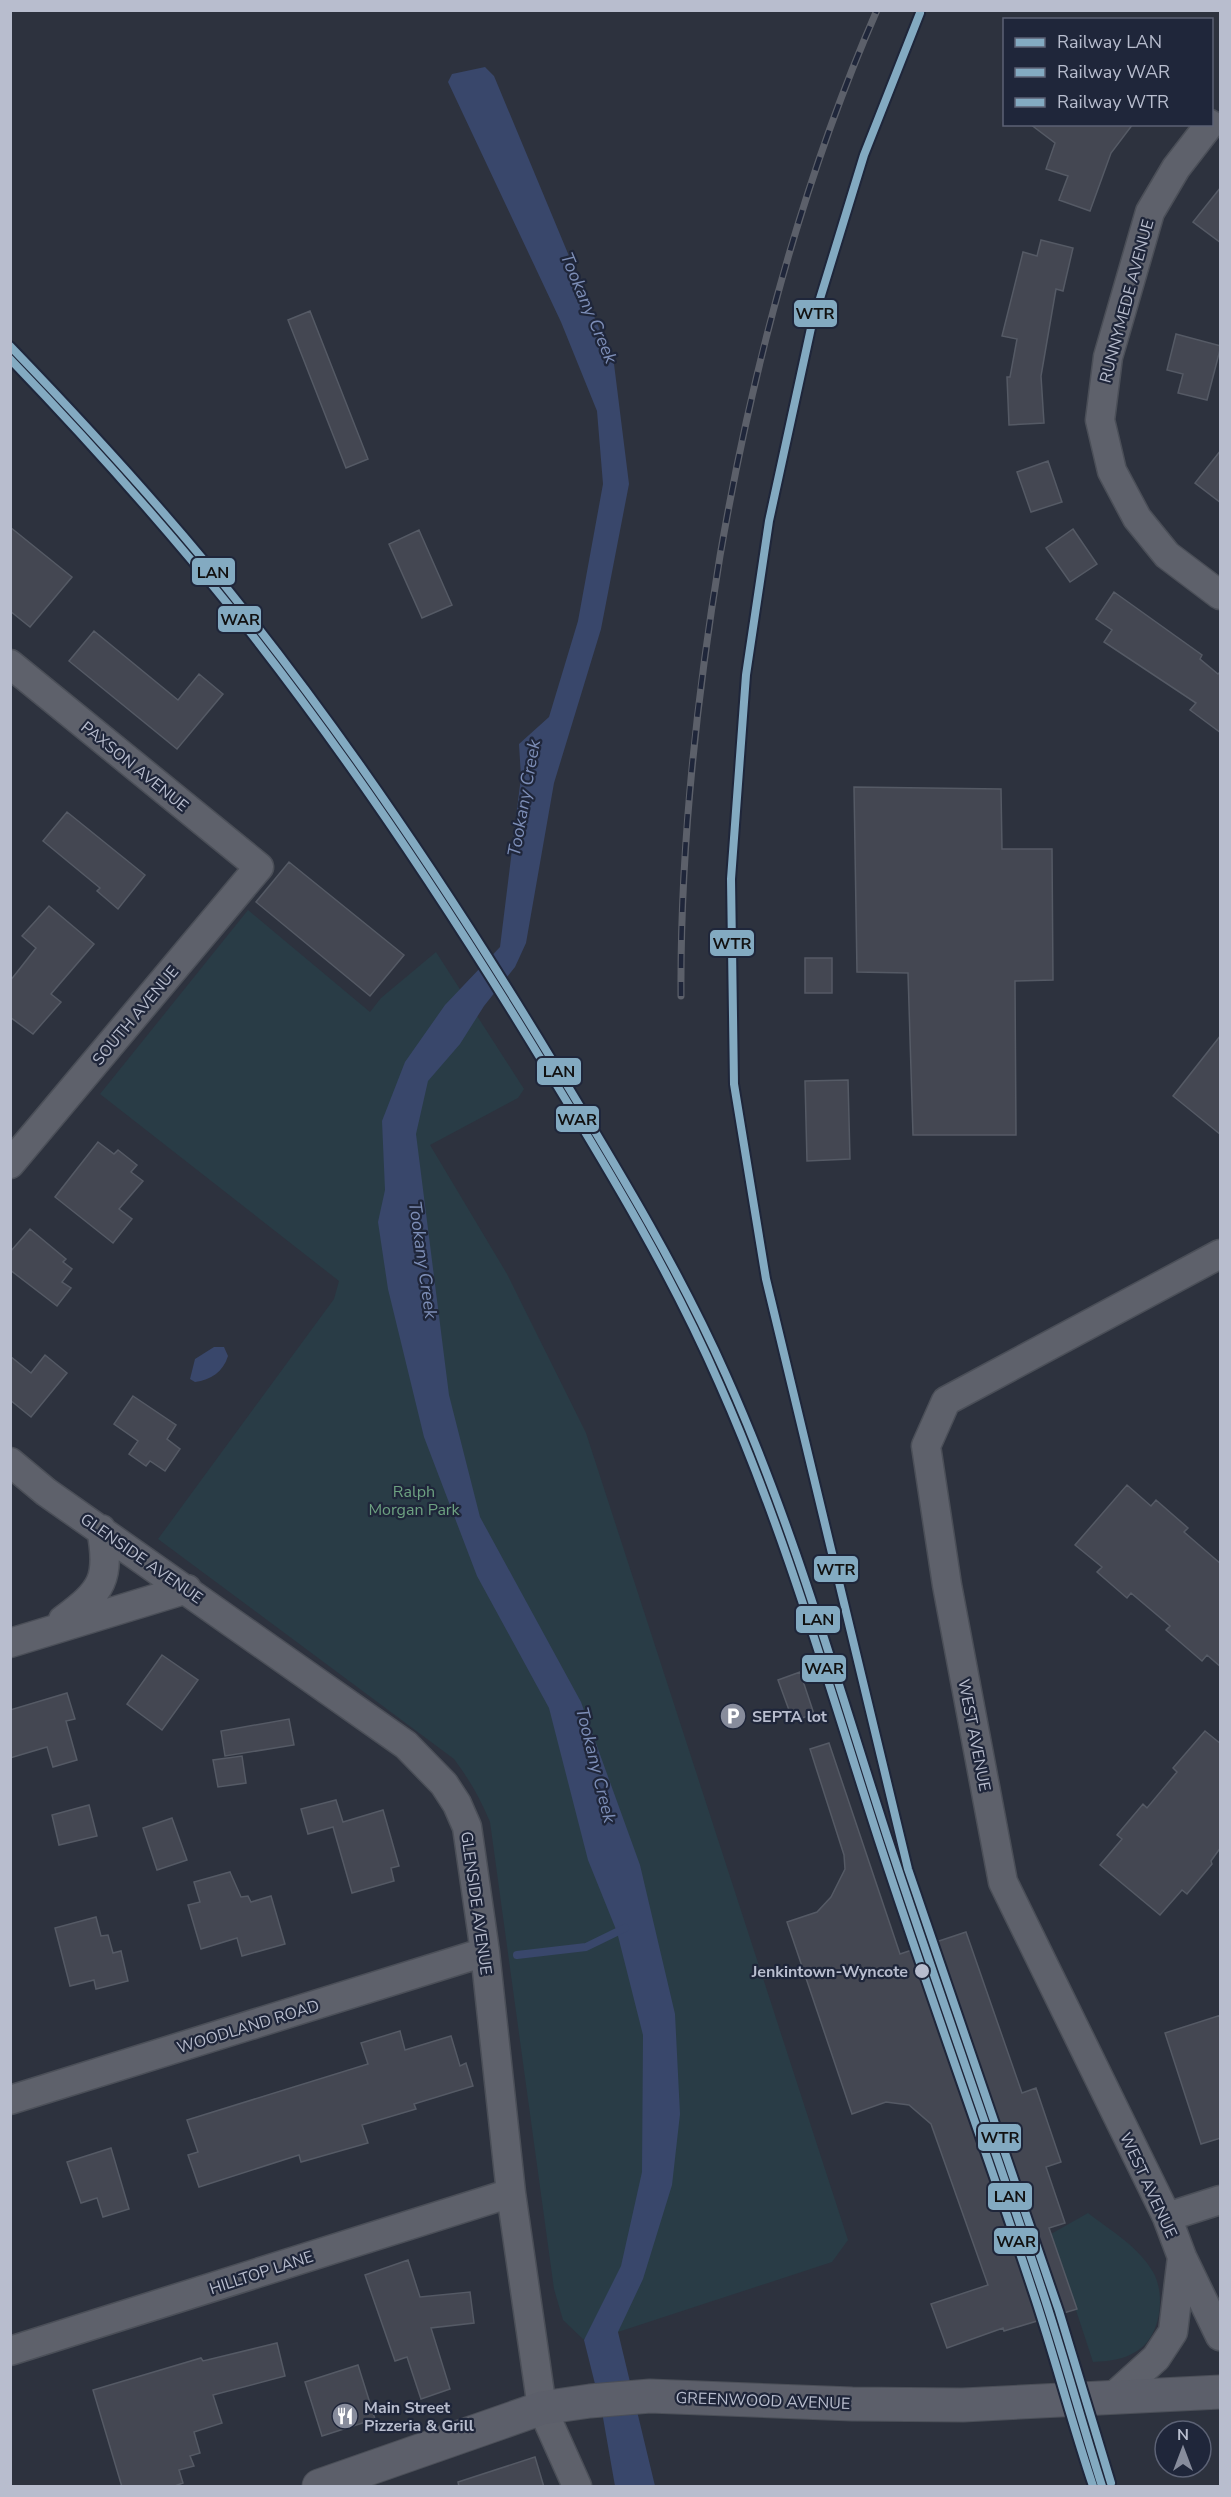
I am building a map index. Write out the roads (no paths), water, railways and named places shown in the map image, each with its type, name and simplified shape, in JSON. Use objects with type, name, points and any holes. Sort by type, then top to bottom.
[{"type":"main road","name":"GREENWOOD AVENUE","points":[[320,2487],[542,2408],[590,2401],[650,2396],[963,2405],[1221,2392]]},
{"type":"street","name":"RUNNYMEDE AVENUE","points":[[1209,126],[1176,168],[1150,212],[1108,357],[1100,420],[1112,471],[1137,518],[1167,555],[1221,595]]},
{"type":"street","name":"PAXSON AVENUE","points":[[10,664],[259,867]]},
{"type":"street","name":"SOUTH AVENUE","points":[[10,1164],[259,867]]},
{"type":"street","name":"WEST AVENUE","points":[[1221,1254],[946,1401],[926,1446],[947,1585],[1003,1882],[1167,2217],[1182,2257],[1221,2336]]},
{"type":"street","name":"GLENSIDE AVENUE","points":[[10,1462],[46,1492],[187,1588],[406,1745],[444,1784],[457,1804],[466,1827],[485,1952],[511,2193],[542,2408],[578,2487]]},
{"type":"street","points":[[49,1631],[93,1596],[100,1584],[106,1556],[101,1530]]},
{"type":"street","points":[[10,1643],[187,1588]]},
{"type":"street","name":"WOODLAND ROAD","points":[[10,2100],[485,1952]]},
{"type":"street","name":"HILLTOP LANE","points":[[10,2351],[511,2193]]},
{"type":"street","points":[[1167,2217],[1221,2200]]},
{"type":"street","points":[[1114,2396],[1156,2358],[1173,2332],[1182,2257]]},
{"type":"water","name":"Tookany Creek","points":[[485,67],[494,76],[614,364],[629,484],[601,629],[554,783],[526,943],[515,967],[484,1006],[460,1044],[428,1081],[416,1134],[449,1395],[480,1517],[581,1702],[640,1865],[675,2014],[680,2114],[672,2185],[643,2279],[618,2332],[655,2486],[615,2486],[602,2412],[584,2340],[621,2266],[642,2172],[643,2035],[617,1932],[588,1860],[549,1708],[477,1576],[424,1437],[388,1289],[378,1222],[385,1190],[382,1121],[405,1062],[445,1005],[500,947],[521,777],[519,744],[549,717],[578,621],[603,484],[597,411],[561,322],[448,82],[452,74]]},
{"type":"water","points":[[214,1347],[224,1347],[228,1356],[223,1367],[206,1379],[195,1382],[190,1379],[195,1359]]},
{"type":"waterway","points":[[517,1955],[586,1947],[625,1928]]},
{"type":"railway","points":[[681,996],[683,885],[691,775],[711,611],[733,486],[764,347],[802,210],[850,76],[877,10]]},
{"type":"rail line","name":"WTR","points":[[920,13],[864,155],[811,328],[769,521],[746,675],[731,879],[734,1084],[766,1279],[908,1869],[1059,2311],[1111,2483]]},
{"type":"rail line","name":"LAN","points":[[10,346],[189,542],[287,665],[328,721],[407,833],[519,1006],[623,1179],[688,1295],[750,1431],[793,1546],[887,1836],[1041,2287],[1102,2486]]},
{"type":"rail line","name":"WAR","points":[[10,359],[181,548],[235,613],[320,724],[477,955],[618,1187],[681,1303],[743,1439],[785,1552],[879,1841],[1032,2289],[1093,2486]]},
{"type":"place","name":"SEPTA lot","points":[[733,1716]]},
{"type":"place","name":"Jenkintown-Wyncote","points":[[922,1971]]},
{"type":"place","name":"Main Street Pizzeria & Grill","points":[[345,2416]]},
{"type":"park label","name":"Ralph Morgan Park","points":[[414,1500]]}]
